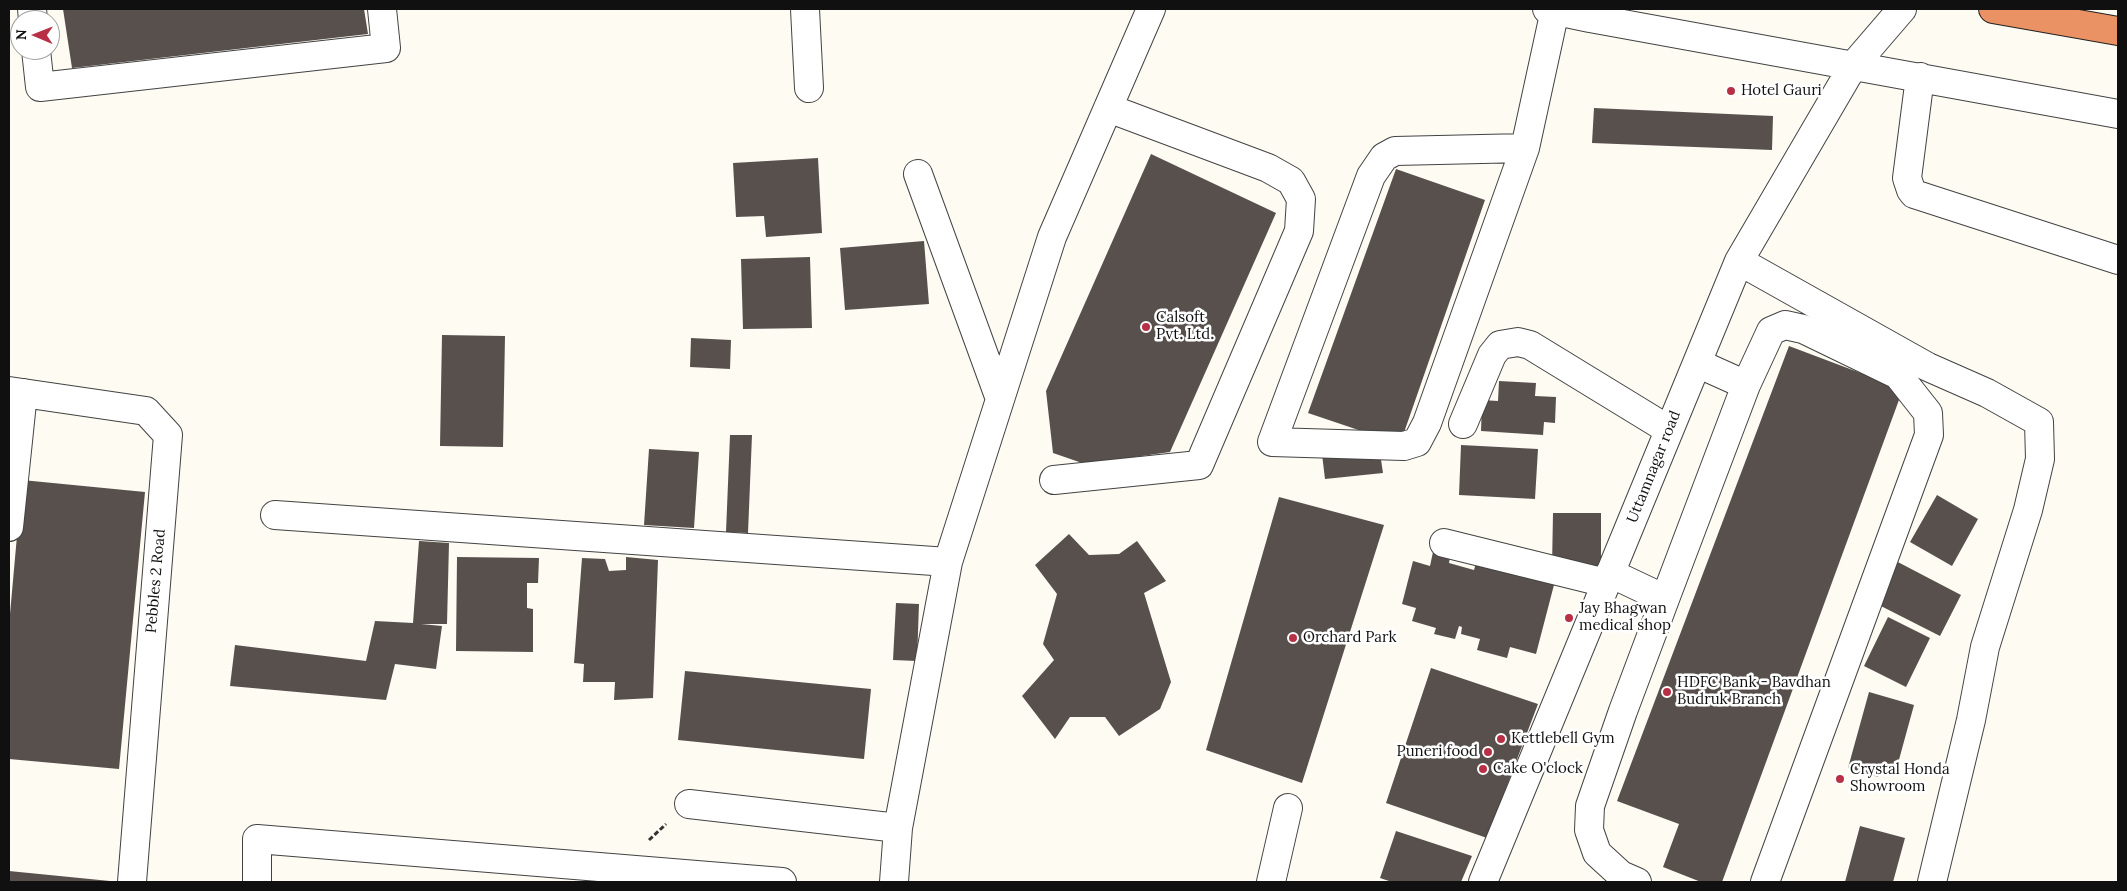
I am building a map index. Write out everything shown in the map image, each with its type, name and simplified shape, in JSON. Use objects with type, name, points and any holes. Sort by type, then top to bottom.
[{"type":"highway","points":[[1993,9],[2118,31]]},
{"type":"street","points":[[37,60],[40,87],[386,48],[382,9]]},
{"type":"street","points":[[804,9],[809,88]]},
{"type":"street","points":[[894,882],[898,828],[948,562],[1052,237],[1151,9]]},
{"type":"street","name":"Uttamnagar road","points":[[1483,882],[1739,261],[1853,66],[1902,9]]},
{"type":"street","points":[[1525,148],[1395,151],[1384,157],[1371,176],[1272,442],[1404,446],[1417,442],[1430,414],[1525,148],[1551,10],[2118,114]]},
{"type":"street","points":[[1920,77],[1908,178],[1910,190],[1914,194],[2118,260]]},
{"type":"street","points":[[1054,480],[1199,465],[1299,231],[1302,199],[1291,181],[1268,168],[1108,108]]},
{"type":"street","points":[[918,174],[1000,399]]},
{"type":"street","points":[[1739,261],[1928,367],[1987,393],[2039,422],[2040,460],[2028,510],[1985,646],[1971,720],[1932,882]]},
{"type":"street","points":[[1638,882],[1620,875],[1597,853],[1589,830],[1590,806],[1623,711],[1746,385],[1771,331],[1785,325],[1803,329],[1898,374],[1928,413],[1929,436],[1765,882]]},
{"type":"street","points":[[1463,424],[1492,355],[1500,345],[1518,342],[1530,345],[1669,430]]},
{"type":"street","points":[[1697,363],[1746,385]]},
{"type":"street","name":"Pebbles 2 Road","points":[[9,527],[16,392],[146,411],[168,435],[132,882]]},
{"type":"street","points":[[275,515],[948,562]]},
{"type":"street","points":[[1444,543],[1608,578],[1665,600]]},
{"type":"street","points":[[689,804],[898,828]]},
{"type":"street","points":[[1271,882],[1288,808]]},
{"type":"street","points":[[257,882],[257,838],[503,871],[782,882]]},
{"type":"building","points":[[63,9],[364,9],[368,34],[72,68]]},
{"type":"building","points":[[1594,108],[1773,116],[1772,150],[1592,143]]},
{"type":"building","points":[[1151,154],[1276,213],[1170,452],[1085,464],[1053,453],[1046,391]]},
{"type":"building","points":[[818,158],[822,233],[766,237],[764,216],[736,217],[733,163]]},
{"type":"building","points":[[1396,169],[1485,200],[1400,444],[1308,413]]},
{"type":"building","points":[[924,241],[929,304],[845,310],[840,248]]},
{"type":"building","points":[[810,257],[812,328],[743,329],[741,259]]},
{"type":"building","points":[[442,335],[505,336],[503,447],[440,446]]},
{"type":"building","points":[[691,338],[731,340],[730,369],[690,367]]},
{"type":"building","points":[[1789,346],[1903,389],[1722,882],[1701,882],[1663,867],[1679,824],[1617,801]]},
{"type":"building","points":[[1499,381],[1536,383],[1535,396],[1556,397],[1555,423],[1544,422],[1543,435],[1481,431],[1482,400],[1498,401]]},
{"type":"building","points":[[730,435],[752,435],[748,533],[726,532]]},
{"type":"building","points":[[1461,445],[1538,449],[1535,499],[1459,495]]},
{"type":"building","points":[[1379,446],[1383,473],[1325,479],[1322,454]]},
{"type":"building","points":[[649,449],[699,452],[694,528],[644,525]]},
{"type":"building","points":[[22,480],[145,492],[119,769],[9,759],[9,625]]},
{"type":"building","points":[[1937,495],[1978,519],[1952,566],[1910,542]]},
{"type":"building","name":"Orchard Park","points":[[1279,497],[1384,525],[1302,783],[1206,750]]},
{"type":"building","points":[[1553,513],[1601,513],[1601,567],[1552,567]]},
{"type":"building","points":[[1069,534],[1089,555],[1119,554],[1137,541],[1166,581],[1144,593],[1171,682],[1160,709],[1119,736],[1105,717],[1070,717],[1055,739],[1022,696],[1054,660],[1043,644],[1057,594],[1035,565]]},
{"type":"building","points":[[419,541],[449,543],[447,624],[421,624],[442,626],[436,669],[395,664],[386,700],[230,686],[235,645],[366,661],[375,621],[413,623]]},
{"type":"building","points":[[1433,552],[1450,557],[1449,563],[1474,570],[1477,559],[1555,581],[1536,654],[1510,647],[1507,658],[1477,650],[1480,639],[1461,634],[1462,627],[1459,626],[1455,639],[1434,634],[1436,628],[1412,621],[1416,608],[1402,604],[1413,561],[1430,566]]},
{"type":"building","points":[[457,557],[539,558],[538,583],[527,583],[527,608],[533,609],[533,652],[456,651]]},
{"type":"building","points":[[626,557],[658,560],[653,698],[614,700],[615,682],[583,682],[584,664],[574,663],[582,558],[605,559],[609,571],[626,570]]},
{"type":"building","points":[[1894,560],[1961,595],[1940,636],[1873,602]]},
{"type":"building","points":[[896,603],[919,604],[917,661],[893,660]]},
{"type":"building","points":[[1888,617],[1930,638],[1906,687],[1864,666]]},
{"type":"building","points":[[1431,668],[1538,704],[1487,838],[1386,803]]},
{"type":"building","points":[[685,671],[871,689],[864,759],[678,740]]},
{"type":"building","points":[[1869,692],[1914,705],[1897,767],[1882,763],[1878,777],[1848,768]]},
{"type":"building","points":[[1860,826],[1905,838],[1893,882],[1845,882]]},
{"type":"building","points":[[1396,831],[1472,856],[1461,882],[1392,882],[1380,878]]},
{"type":"building","points":[[9,871],[110,881],[110,882],[9,882]]},
{"type":"place","name":"Hotel Gauri","points":[[1731,91]]},
{"type":"place","name":"Calsoft Pvt. Ltd.","points":[[1146,327]]},
{"type":"place","name":"Jay Bhagwan medical shop","points":[[1569,618]]},
{"type":"place","name":"Orchard Park","points":[[1293,638]]},
{"type":"place","name":"HDFC Bank - Bavdhan Budruk Branch","points":[[1667,692]]},
{"type":"place","name":"Kettlebell Gym","points":[[1501,739]]},
{"type":"place","name":"Puneri food","points":[[1488,752]]},
{"type":"place","name":"Cake O'clock","points":[[1483,769]]},
{"type":"place","name":"Crystal Honda Showroom","points":[[1840,779]]}]
